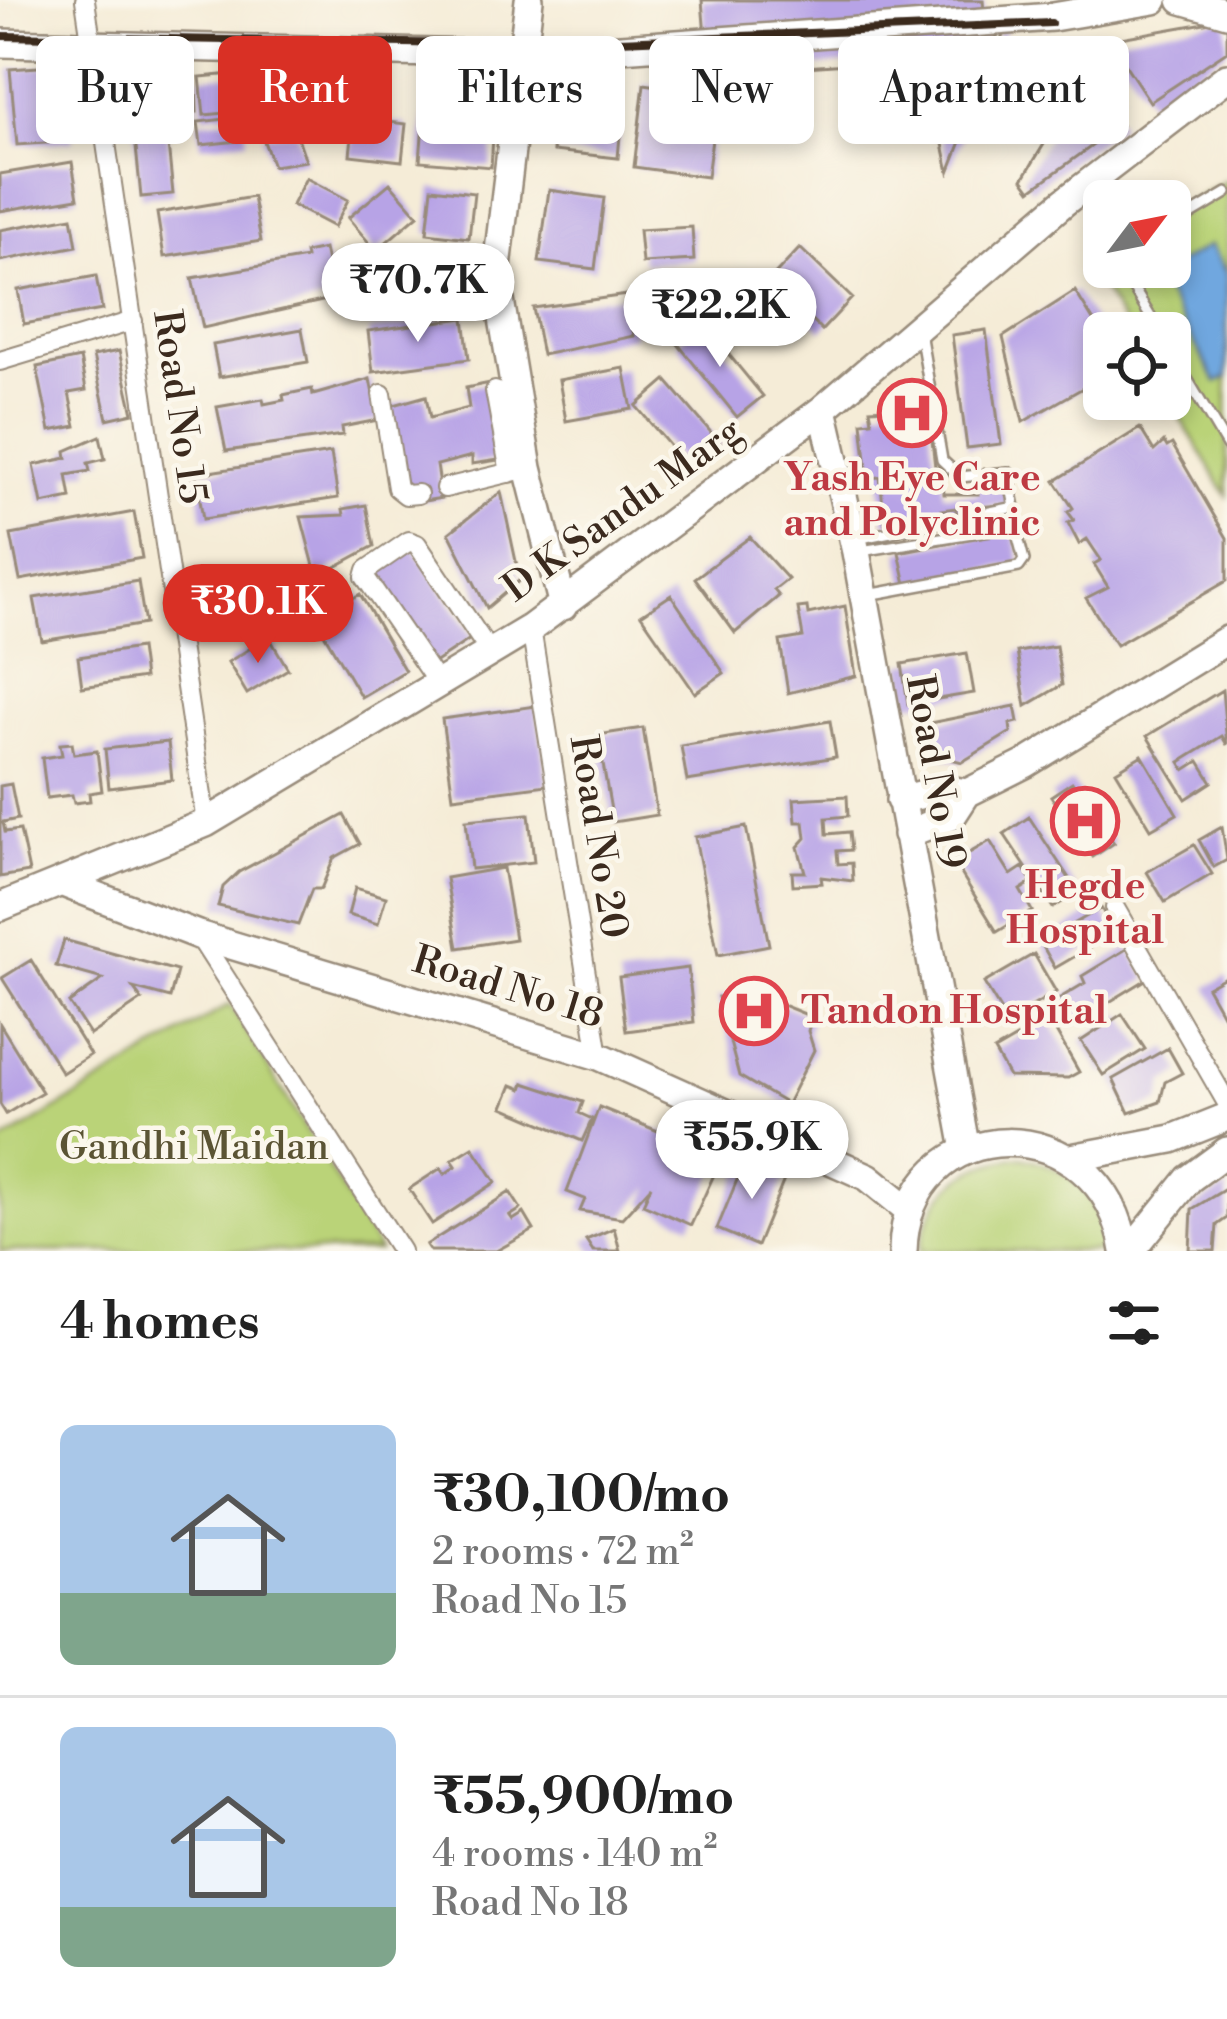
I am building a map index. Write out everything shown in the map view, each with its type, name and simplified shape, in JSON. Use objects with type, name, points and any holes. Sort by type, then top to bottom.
[{"type":"main road","points":[[525,36],[529,0]]},
{"type":"main road","points":[[625,48],[1053,17],[1154,0]]},
{"type":"main road","points":[[1182,0],[1227,13]]},
{"type":"main road","points":[[0,43],[36,43]]},
{"type":"main road","points":[[194,45],[416,53]]},
{"type":"main road","name":"D K Sandu Marg","points":[[0,907],[206,823],[531,628],[824,409],[1064,202],[1227,77]]},
{"type":"main road","points":[[512,144],[496,275],[512,427],[519,470],[563,606]]},
{"type":"main road","name":"Road No 19","points":[[824,409],[855,546],[966,1150]]},
{"type":"main road","points":[[907,834],[952,816],[967,793],[1025,764],[1227,640]]},
{"type":"main road","points":[[900,800],[943,789],[967,793]]},
{"type":"main road","name":"Road No 18","points":[[63,883],[198,935],[599,1056],[868,1177],[910,1211]]},
{"type":"main road","points":[[1070,1158],[1172,1139],[1227,1117]]},
{"type":"main road","points":[[903,1251],[910,1211],[934,1175],[966,1150],[1020,1142],[1070,1158],[1101,1184],[1120,1219],[1128,1251]]},
{"type":"main road","points":[[1128,1251],[1189,1179],[1227,1151]]},
{"type":"street","name":"Road No 15","points":[[86,0],[91,36]]},
{"type":"street","name":"Road No 15","points":[[107,144],[206,823]]},
{"type":"street","points":[[0,361],[133,321]]},
{"type":"street","points":[[495,391],[512,427]]},
{"type":"street","points":[[382,394],[397,488],[406,495],[418,494]]},
{"type":"street","points":[[445,488],[519,470]]},
{"type":"street","points":[[439,685],[365,577],[367,570],[409,541],[417,544],[491,654]]},
{"type":"street","name":"Road No 20","points":[[531,628],[599,1056]]},
{"type":"street","points":[[1115,908],[1227,1103]]},
{"type":"street","points":[[198,935],[401,1251]]},
{"type":"lane","points":[[1191,214],[1227,193]]},
{"type":"lane","points":[[855,546],[1015,507],[1009,472],[960,477],[942,460],[919,327]]},
{"type":"lane","points":[[1191,385],[1227,446]]},
{"type":"lane","points":[[855,546],[1015,526],[1021,544],[1022,567],[864,596]]},
{"type":"green space","points":[[1227,180],[1227,496],[1182,420],[1191,420],[1191,312],[1116,312],[1102,288],[1191,288],[1191,201]]},
{"type":"green space","name":"Gandhi Maidan","points":[[230,1004],[379,1251],[0,1251],[0,1143]]},
{"type":"green space","points":[[1022,1157],[1058,1170],[1082,1189],[1099,1215],[1111,1251],[920,1251],[932,1213],[953,1184],[983,1166]]},
{"type":"water","points":[[1210,245],[1227,274],[1227,377],[1217,383],[1191,337],[1191,312],[1177,312],[1163,288],[1191,288],[1191,256]]},
{"type":"building","points":[[702,0],[983,0],[986,36],[838,36],[838,65],[814,66],[814,36],[705,36]]},
{"type":"building","points":[[1227,19],[1227,51],[1150,102],[1129,70],[1129,36]]},
{"type":"building","points":[[36,67],[36,144],[17,145],[10,69]]},
{"type":"building","points":[[218,75],[218,114],[204,115],[200,77]]},
{"type":"building","points":[[644,84],[649,85],[649,144],[711,144],[707,177],[634,167]]},
{"type":"building","points":[[218,120],[218,143],[201,145],[198,122]]},
{"type":"building","points":[[392,122],[406,124],[402,161],[350,155],[351,144],[392,144]]},
{"type":"building","points":[[136,144],[168,144],[173,194],[141,197]]},
{"type":"building","points":[[265,144],[300,144],[306,161],[273,166]]},
{"type":"building","points":[[421,144],[493,144],[491,167],[420,161]]},
{"type":"building","points":[[554,144],[619,144],[618,158],[553,151]]},
{"type":"building","points":[[943,144],[960,144],[949,172]]},
{"type":"building","points":[[1044,144],[1095,144],[1031,190],[1023,179]]},
{"type":"building","points":[[72,162],[78,198],[0,211],[0,174]]},
{"type":"building","points":[[306,178],[348,200],[334,227],[292,205]]},
{"type":"building","points":[[390,183],[418,215],[376,251],[348,218]]},
{"type":"building","points":[[432,188],[474,193],[469,238],[427,233]]},
{"type":"building","points":[[549,190],[604,198],[595,269],[539,262]]},
{"type":"building","points":[[253,197],[261,241],[164,257],[157,213]]},
{"type":"building","points":[[72,217],[77,246],[0,261],[0,230]]},
{"type":"building","points":[[692,227],[694,260],[642,263],[639,230]]},
{"type":"building","points":[[800,248],[852,298],[822,330],[770,280]]},
{"type":"building","points":[[324,249],[335,298],[203,328],[192,278],[306,258],[305,253]]},
{"type":"building","points":[[439,253],[446,300],[407,306],[400,258]]},
{"type":"building","points":[[96,276],[102,310],[24,324],[18,290]]},
{"type":"building","points":[[1075,291],[1088,312],[1083,312],[1083,388],[1023,422],[1003,337]]},
{"type":"building","points":[[627,295],[627,300],[638,298],[642,317],[631,319],[634,336],[542,355],[533,308]]},
{"type":"building","points":[[464,318],[469,359],[373,372],[368,331]]},
{"type":"building","points":[[702,322],[763,396],[737,417],[677,343]]},
{"type":"building","points":[[302,329],[308,362],[219,377],[213,345]]},
{"type":"building","points":[[986,330],[1001,444],[967,448],[952,335]]},
{"type":"building","points":[[119,351],[133,413],[107,419],[93,356]]},
{"type":"building","points":[[80,358],[86,390],[69,393],[76,426],[50,431],[37,367]]},
{"type":"building","points":[[624,368],[632,409],[566,421],[559,380]]},
{"type":"building","points":[[370,379],[378,420],[342,427],[343,435],[226,451],[217,407],[263,399],[264,404],[284,400],[283,395],[312,389],[313,395]]},
{"type":"building","points":[[666,380],[721,444],[690,470],[636,406]]},
{"type":"building","points":[[916,382],[919,407],[928,405],[935,467],[941,466],[944,494],[978,494],[976,478],[1006,475],[1009,504],[978,507],[979,513],[956,516],[956,508],[941,510],[942,517],[885,523],[880,477],[868,478],[862,422],[872,421],[870,409],[886,408],[885,400],[901,393],[900,384]]},
{"type":"building","points":[[490,383],[505,459],[472,464],[472,456],[437,465],[442,498],[424,501],[420,490],[403,488],[390,406],[426,396],[430,418],[469,408],[466,388]]},
{"type":"building","points":[[1140,428],[1154,451],[1164,442],[1167,447],[1172,444],[1227,538],[1227,581],[1116,645],[1086,598],[1108,587],[1094,564],[1101,560],[1087,539],[1079,544],[1068,523],[1074,520],[1068,512],[1073,508],[1055,481]]},
{"type":"building","points":[[100,436],[105,459],[88,463],[90,471],[67,475],[71,498],[42,504],[34,465],[67,458],[66,451]]},
{"type":"building","points":[[331,453],[338,498],[203,519],[196,474]]},
{"type":"building","points":[[501,492],[520,580],[487,608],[449,533]]},
{"type":"building","points":[[366,505],[374,546],[317,577],[301,517],[344,515],[343,509]]},
{"type":"building","points":[[134,512],[142,558],[20,580],[11,535]]},
{"type":"building","points":[[1014,530],[1020,563],[906,584],[899,552]]},
{"type":"building","points":[[750,537],[788,579],[774,590],[779,596],[735,633],[695,578]]},
{"type":"building","points":[[412,547],[473,637],[431,665],[371,575]]},
{"type":"building","points":[[138,581],[145,624],[42,641],[34,598]]},
{"type":"building","points":[[360,594],[405,671],[361,697],[316,620]]},
{"type":"building","points":[[671,595],[724,673],[695,693],[641,615]]},
{"type":"building","points":[[845,606],[856,676],[788,693],[780,641],[803,637],[798,608],[807,607],[808,614]]},
{"type":"building","points":[[269,637],[288,669],[247,694],[228,662]]},
{"type":"building","points":[[1056,646],[1062,685],[1026,706],[1017,652]]},
{"type":"building","points":[[140,648],[144,678],[82,687],[78,657]]},
{"type":"building","points":[[967,653],[974,693],[908,704],[902,664]]},
{"type":"building","points":[[1222,690],[1227,745],[1222,736],[1180,762],[1185,770],[1199,761],[1212,782],[1186,799],[1147,736]]},
{"type":"building","points":[[536,706],[547,785],[453,797],[442,719]]},
{"type":"building","points":[[1015,706],[1018,722],[1010,724],[1011,732],[962,762],[943,757],[934,747],[930,723]]},
{"type":"building","points":[[830,721],[836,757],[687,781],[681,746]]},
{"type":"building","points":[[643,728],[657,815],[613,822],[598,735]]},
{"type":"building","points":[[168,742],[172,780],[109,788],[105,749]]},
{"type":"building","points":[[72,743],[74,754],[97,751],[102,791],[89,793],[90,801],[74,803],[72,795],[47,798],[42,758],[62,755],[60,744]]},
{"type":"building","points":[[1142,755],[1177,814],[1151,829],[1116,771]]},
{"type":"building","points":[[1072,782],[1114,843],[1093,857],[1051,796]]},
{"type":"building","points":[[11,784],[18,819],[3,822],[5,832],[20,830],[29,872],[0,877],[0,786]]},
{"type":"building","points":[[847,796],[848,816],[826,818],[827,834],[849,832],[851,850],[837,851],[838,864],[852,863],[853,881],[821,877],[822,883],[793,885],[792,872],[805,872],[798,847],[806,838],[804,822],[796,822],[794,799]]},
{"type":"building","points":[[529,814],[534,862],[471,869],[466,820]]},
{"type":"building","points":[[344,815],[360,844],[334,858],[321,889],[312,889],[298,925],[218,906],[223,887],[239,872]]},
{"type":"building","points":[[1029,817],[1078,892],[1053,908],[1004,834]]},
{"type":"building","points":[[746,827],[769,945],[718,955],[695,837]]},
{"type":"building","points":[[1222,827],[1227,860],[1214,867],[1199,840]]},
{"type":"building","points":[[990,841],[1011,875],[1023,867],[1032,882],[1020,890],[1032,911],[997,932],[954,862]]},
{"type":"building","points":[[1194,845],[1212,874],[1165,902],[1147,872]]},
{"type":"building","points":[[503,868],[515,939],[458,948],[446,878]]},
{"type":"building","points":[[355,888],[386,897],[378,924],[348,915]]},
{"type":"building","points":[[1101,908],[1115,933],[1055,968],[1041,943]]},
{"type":"building","points":[[64,940],[177,971],[170,998],[133,988],[142,1000],[90,1035],[69,1003],[103,979],[56,966]]},
{"type":"building","points":[[1128,948],[1147,979],[1070,1026],[1055,1001],[1085,983],[1082,976]]},
{"type":"building","points":[[1034,954],[1056,992],[1007,1021],[984,983]]},
{"type":"building","points":[[31,960],[90,1055],[62,1073],[2,978]]},
{"type":"building","points":[[688,968],[694,1022],[626,1031],[619,977]]},
{"type":"building","points":[[1227,976],[1227,1023],[1207,987]]},
{"type":"building","points":[[775,990],[775,1002],[812,1017],[808,1031],[814,1050],[787,1104],[739,1076],[718,997]]},
{"type":"building","points":[[1122,1014],[1145,1049],[1103,1075],[1081,1041]]},
{"type":"building","points":[[1049,1019],[1079,1072],[1068,1078],[1009,1077],[994,1051]]},
{"type":"building","points":[[0,1024],[42,1092],[6,1114],[0,1104]]},
{"type":"building","points":[[1168,1048],[1182,1073],[1165,1082],[1160,1102],[1129,1113],[1113,1079]]},
{"type":"building","points":[[524,1083],[583,1102],[579,1113],[592,1119],[582,1141],[503,1107],[512,1085],[522,1089]]},
{"type":"building","points":[[599,1107],[722,1157],[691,1225],[643,1204],[651,1186],[622,1218],[580,1211],[585,1199],[567,1192]]},
{"type":"building","points":[[473,1147],[496,1182],[432,1224],[409,1189],[441,1168],[445,1174],[456,1166],[452,1160]]},
{"type":"building","points":[[746,1158],[786,1175],[757,1246],[717,1229]]},
{"type":"building","points":[[1227,1188],[1227,1218],[1217,1225],[1215,1251],[1190,1251],[1192,1209]]},
{"type":"building","points":[[510,1192],[521,1209],[510,1216],[513,1220],[524,1213],[534,1230],[496,1251],[430,1251],[426,1245]]},
{"type":"building","points":[[614,1228],[620,1251],[593,1251],[586,1240]]},
{"type":"railway","points":[[0,36],[522,45],[1051,23]]},
{"type":"place","name":"Yash Eye Care and Polyclinic","points":[[912,413]]},
{"type":"place","name":"Hegde Hospital","points":[[1085,821]]},
{"type":"place","name":"Tandon Hospital","points":[[754,1011]]}]
